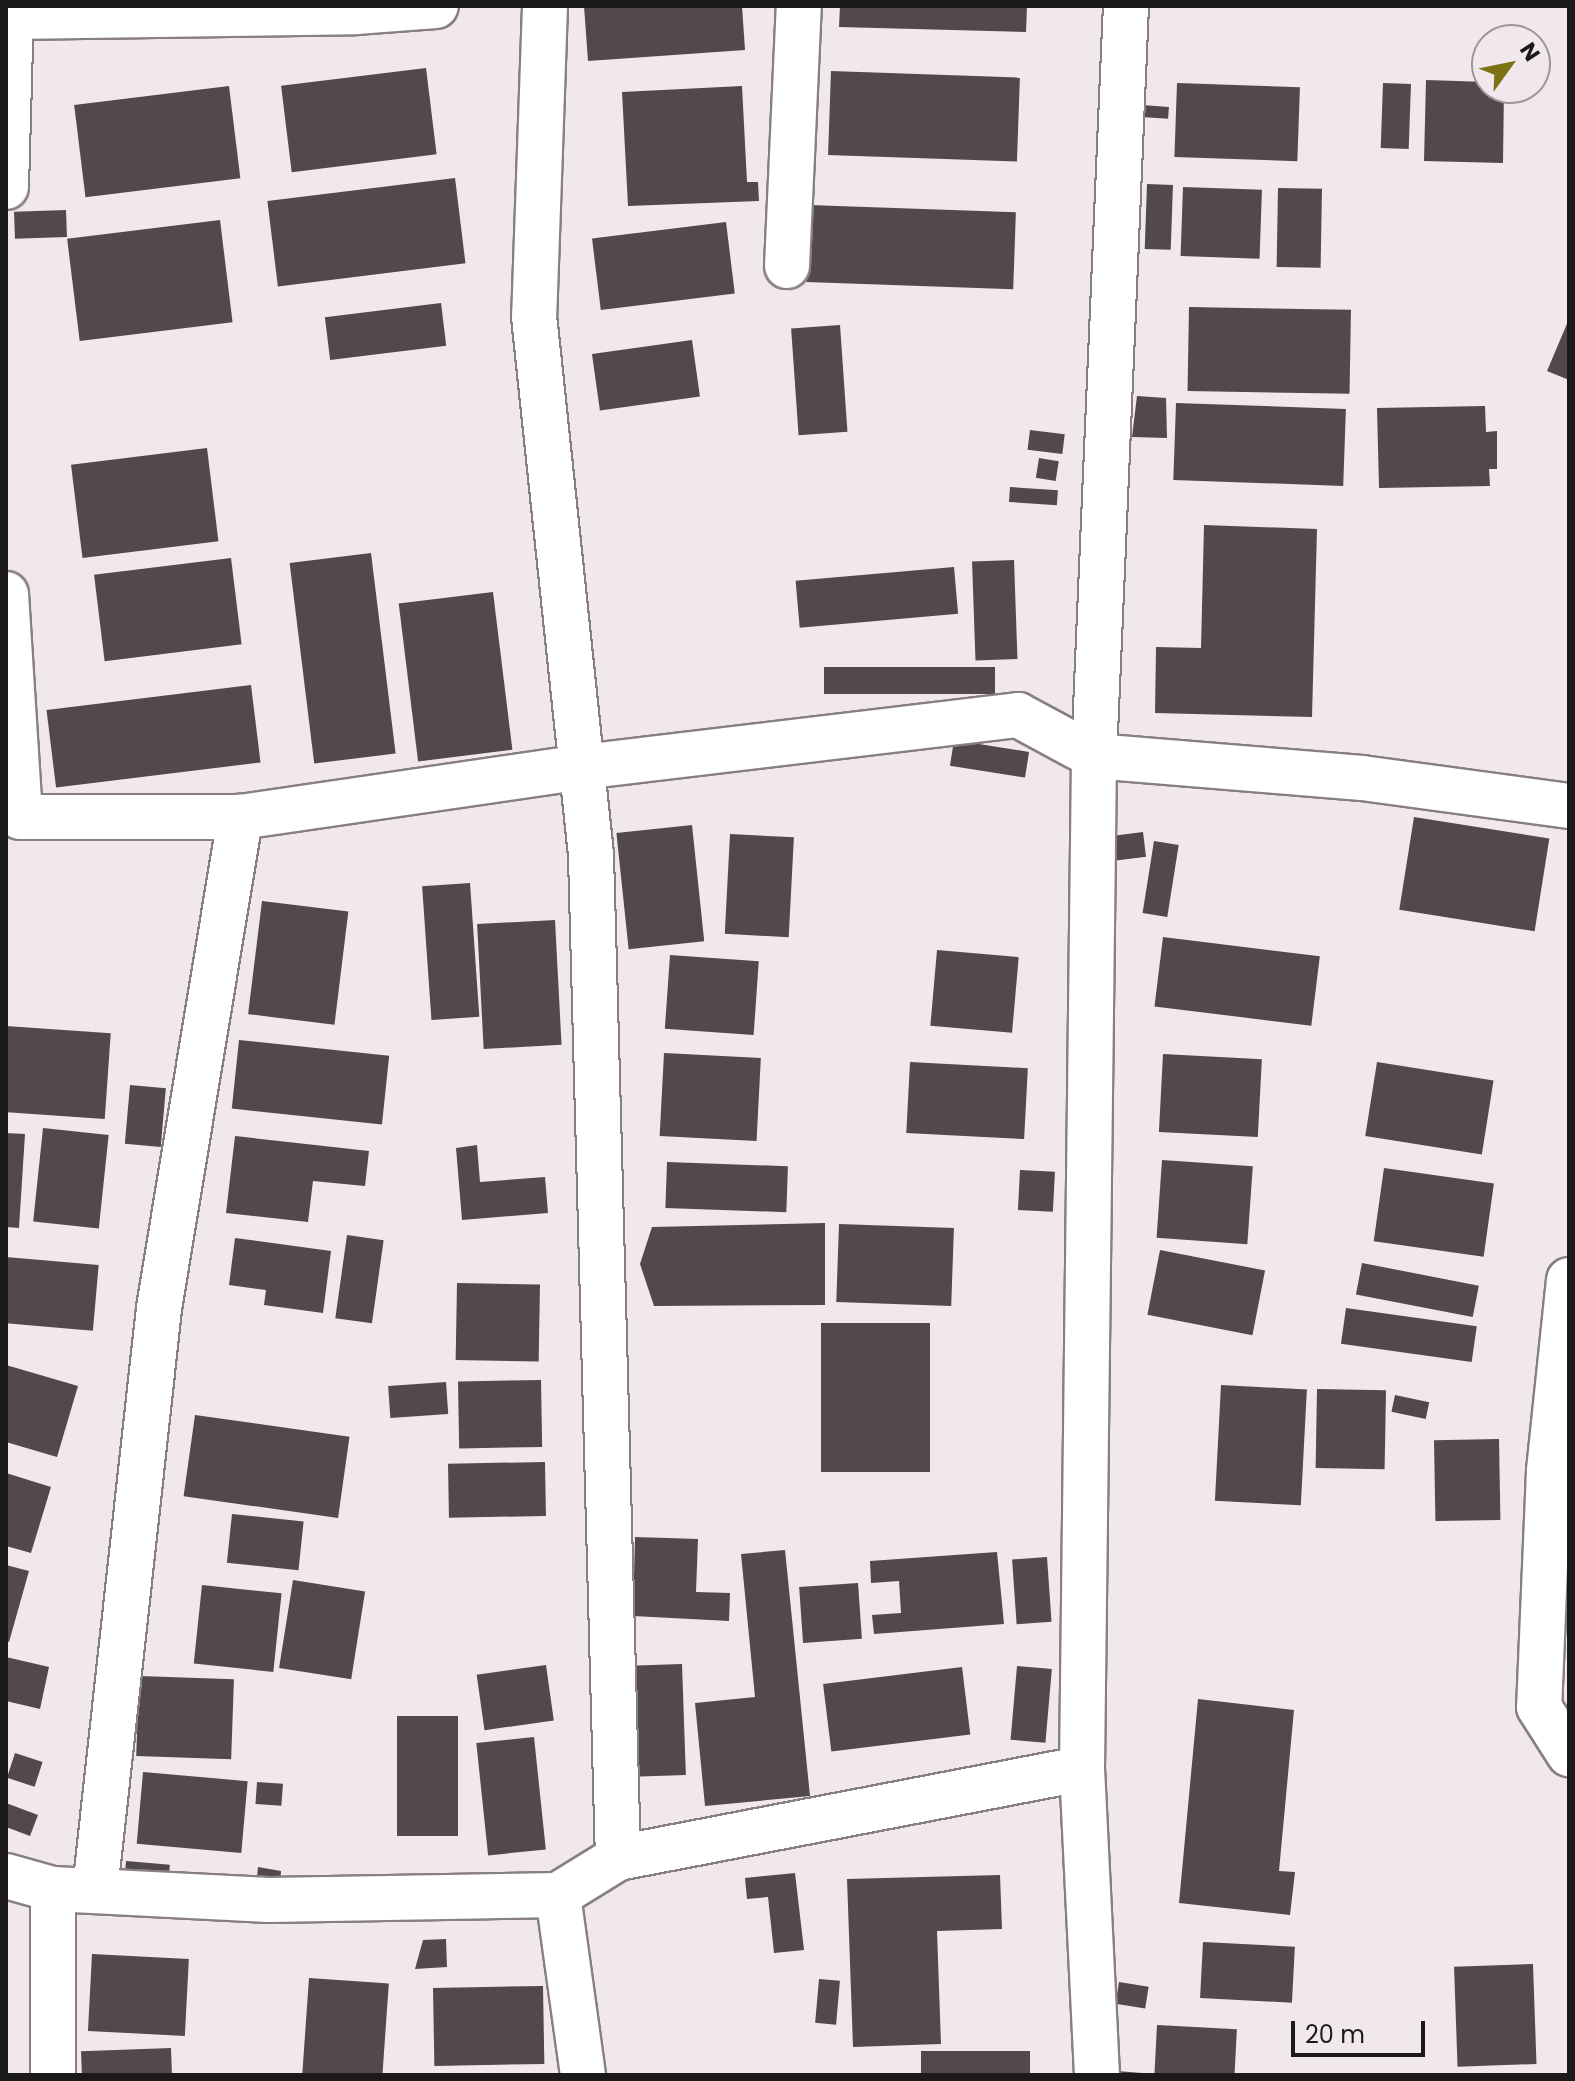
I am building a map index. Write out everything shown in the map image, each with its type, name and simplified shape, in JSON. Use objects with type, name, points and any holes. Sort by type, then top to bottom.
[{"type":"street","points":[[6,187],[12,12],[356,12],[436,6]]},
{"type":"street","points":[[545,6],[534,316],[591,855],[618,1858]]},
{"type":"street","points":[[787,266],[799,6]]},
{"type":"street","points":[[1097,2075],[1082,1769],[1094,756],[1126,6]]},
{"type":"street","points":[[6,594],[13,819],[240,817],[582,767],[1018,715],[1094,756],[1362,778],[1569,806]]},
{"type":"street","points":[[53,2075],[74,1890],[159,1308],[240,817]]},
{"type":"street","points":[[1569,1280],[1549,1471],[1539,1707],[1569,1754]]},
{"type":"street","points":[[6,1876],[74,1890],[269,1900],[558,1895],[618,1858],[1082,1769]]},
{"type":"street","points":[[558,1895],[583,2075]]},
{"type":"building","points":[[584,6],[742,6],[745,50],[588,61]]},
{"type":"building","points":[[840,6],[1027,6],[1026,32],[839,27]]},
{"type":"building","points":[[426,68],[437,154],[292,172],[281,86]]},
{"type":"building","points":[[831,71],[1020,78],[1017,162],[828,155]]},
{"type":"building","points":[[1426,80],[1471,81],[1471,104],[1504,104],[1503,163],[1424,161]]},
{"type":"building","points":[[1177,83],[1300,87],[1297,161],[1174,157]]},
{"type":"building","points":[[1383,83],[1411,84],[1409,149],[1381,148]]},
{"type":"building","points":[[229,86],[240,178],[85,197],[74,105]]},
{"type":"building","points":[[742,86],[747,182],[758,182],[759,201],[628,206],[622,92]]},
{"type":"building","points":[[1142,105],[1169,107],[1168,119],[1141,117]]},
{"type":"building","points":[[455,178],[465,263],[278,286],[267,201]]},
{"type":"building","points":[[1147,184],[1173,185],[1171,250],[1145,249]]},
{"type":"building","points":[[1183,187],[1262,190],[1260,259],[1181,256]]},
{"type":"building","points":[[1278,188],[1322,189],[1321,268],[1277,267]]},
{"type":"building","points":[[809,205],[1016,212],[1013,289],[806,282]]},
{"type":"building","points":[[66,210],[67,237],[15,239],[14,212]]},
{"type":"building","points":[[220,220],[233,322],[80,341],[67,239]]},
{"type":"building","points":[[726,222],[735,293],[601,310],[592,238]]},
{"type":"building","points":[[441,303],[446,346],[330,360],[325,317]]},
{"type":"building","points":[[1189,307],[1351,310],[1350,394],[1188,391]]},
{"type":"building","points":[[1569,319],[1569,380],[1547,371]]},
{"type":"building","points":[[840,325],[847,432],[799,435],[791,328]]},
{"type":"building","points":[[692,340],[700,396],[600,411],[592,354]]},
{"type":"building","points":[[1137,396],[1166,398],[1167,438],[1132,437]]},
{"type":"building","points":[[1176,403],[1346,409],[1343,486],[1173,480]]},
{"type":"building","points":[[1485,406],[1486,432],[1497,431],[1497,469],[1489,469],[1490,486],[1379,488],[1377,408]]},
{"type":"building","points":[[1030,430],[1065,434],[1062,454],[1028,450]]},
{"type":"building","points":[[207,448],[218,541],[82,558],[71,465]]},
{"type":"building","points":[[1039,458],[1059,461],[1056,481],[1036,478]]},
{"type":"building","points":[[1010,487],[1058,490],[1057,505],[1009,502]]},
{"type":"building","points":[[1204,525],[1317,529],[1312,717],[1155,713],[1156,647],[1201,648]]},
{"type":"building","points":[[371,553],[396,753],[314,763],[290,563]]},
{"type":"building","points":[[231,558],[242,644],[105,661],[94,575]]},
{"type":"building","points":[[1014,560],[1017,659],[975,660],[972,561]]},
{"type":"building","points":[[954,567],[958,614],[800,628],[796,581]]},
{"type":"building","points":[[493,592],[512,750],[418,761],[399,604]]},
{"type":"building","points":[[824,667],[995,667],[995,694],[824,694]]},
{"type":"building","points":[[251,685],[261,762],[56,788],[47,710]]},
{"type":"building","points":[[954,740],[1029,752],[1025,778],[950,766]]},
{"type":"building","points":[[1414,817],[1549,838],[1535,931],[1399,910]]},
{"type":"building","points":[[692,825],[704,941],[629,949],[616,833]]},
{"type":"building","points":[[1143,832],[1146,857],[1112,861],[1109,836]]},
{"type":"building","points":[[730,834],[794,837],[789,937],[725,934]]},
{"type":"building","points":[[1154,841],[1179,845],[1167,917],[1143,913]]},
{"type":"building","points":[[470,883],[479,1017],[431,1020],[422,886]]},
{"type":"building","points":[[262,901],[348,912],[334,1025],[248,1014]]},
{"type":"building","points":[[555,920],[562,1045],[484,1049],[477,924]]},
{"type":"building","points":[[1163,937],[1320,956],[1311,1026],[1154,1006]]},
{"type":"building","points":[[937,950],[1019,957],[1012,1033],[930,1026]]},
{"type":"building","points":[[670,955],[759,961],[754,1035],[665,1029]]},
{"type":"building","points":[[6,1026],[111,1033],[105,1119],[6,1112]]},
{"type":"building","points":[[239,1040],[389,1056],[382,1124],[232,1109]]},
{"type":"building","points":[[664,1053],[761,1058],[757,1141],[660,1136]]},
{"type":"building","points":[[1163,1054],[1262,1059],[1258,1137],[1159,1132]]},
{"type":"building","points":[[910,1062],[1028,1068],[1024,1139],[906,1133]]},
{"type":"building","points":[[1377,1062],[1494,1080],[1482,1155],[1365,1136]]},
{"type":"building","points":[[130,1085],[166,1088],[161,1147],[125,1144]]},
{"type":"building","points":[[43,1128],[109,1135],[99,1228],[33,1221]]},
{"type":"building","points":[[6,1133],[25,1134],[19,1228],[6,1227]]},
{"type":"building","points":[[235,1136],[369,1151],[365,1186],[313,1181],[308,1222],[226,1213]]},
{"type":"building","points":[[477,1145],[480,1182],[545,1177],[548,1213],[462,1220],[456,1148]]},
{"type":"building","points":[[1162,1160],[1253,1166],[1247,1244],[1157,1238]]},
{"type":"building","points":[[667,1162],[788,1166],[786,1212],[665,1208]]},
{"type":"building","points":[[1384,1168],[1494,1183],[1484,1257],[1374,1241]]},
{"type":"building","points":[[1020,1170],[1055,1172],[1053,1212],[1018,1210]]},
{"type":"building","points":[[825,1223],[825,1305],[654,1306],[640,1264],[652,1227]]},
{"type":"building","points":[[839,1224],[954,1228],[951,1306],[836,1302]]},
{"type":"building","points":[[347,1235],[384,1240],[372,1323],[335,1318]]},
{"type":"building","points":[[235,1238],[331,1251],[323,1313],[264,1305],[266,1290],[229,1285]]},
{"type":"building","points":[[1160,1250],[1265,1270],[1252,1335],[1147,1315]]},
{"type":"building","points":[[6,1257],[99,1265],[93,1331],[6,1323]]},
{"type":"building","points":[[1362,1263],[1479,1286],[1473,1317],[1356,1294]]},
{"type":"building","points":[[457,1283],[540,1284],[539,1361],[456,1360]]},
{"type":"building","points":[[1346,1308],[1477,1326],[1472,1362],[1341,1344]]},
{"type":"building","points":[[821,1323],[930,1323],[930,1472],[821,1472]]},
{"type":"building","points":[[6,1365],[78,1386],[57,1457],[6,1442]]},
{"type":"building","points":[[541,1380],[542,1447],[459,1448],[458,1381]]},
{"type":"building","points":[[446,1382],[448,1414],[390,1418],[388,1386]]},
{"type":"building","points":[[1221,1385],[1307,1390],[1301,1505],[1215,1501]]},
{"type":"building","points":[[1317,1389],[1386,1390],[1385,1469],[1316,1468]]},
{"type":"building","points":[[1395,1395],[1429,1402],[1426,1419],[1391,1412]]},
{"type":"building","points":[[195,1415],[349,1437],[338,1518],[184,1496]]},
{"type":"building","points":[[1499,1439],[1500,1520],[1435,1521],[1434,1440]]},
{"type":"building","points":[[545,1462],[546,1516],[449,1518],[448,1464]]},
{"type":"building","points":[[6,1473],[51,1487],[31,1553],[6,1546]]},
{"type":"building","points":[[232,1514],[304,1522],[298,1570],[227,1563]]},
{"type":"building","points":[[635,1537],[698,1539],[696,1592],[730,1593],[729,1621],[633,1616]]},
{"type":"building","points":[[785,1550],[810,1796],[705,1806],[695,1703],[755,1697],[741,1554]]},
{"type":"building","points":[[997,1552],[1004,1624],[874,1634],[872,1615],[901,1613],[899,1581],[871,1583],[870,1561]]},
{"type":"building","points":[[1047,1557],[1052,1622],[1017,1624],[1012,1559]]},
{"type":"building","points":[[6,1565],[29,1571],[9,1642],[6,1641]]},
{"type":"building","points":[[293,1580],[365,1591],[351,1679],[279,1668]]},
{"type":"building","points":[[858,1583],[862,1639],[803,1643],[799,1587]]},
{"type":"building","points":[[202,1585],[282,1593],[273,1672],[194,1664]]},
{"type":"building","points":[[6,1657],[49,1667],[40,1709],[6,1701]]},
{"type":"building","points":[[682,1664],[686,1775],[633,1777],[629,1666]]},
{"type":"building","points":[[546,1665],[554,1720],[484,1730],[477,1675]]},
{"type":"building","points":[[1017,1666],[1052,1669],[1045,1743],[1011,1740]]},
{"type":"building","points":[[962,1667],[970,1734],[831,1752],[823,1684]]},
{"type":"building","points":[[139,1676],[234,1679],[231,1759],[136,1756]]},
{"type":"building","points":[[1198,1699],[1294,1710],[1279,1871],[1295,1872],[1290,1915],[1179,1903]]},
{"type":"building","points":[[397,1716],[458,1716],[458,1836],[397,1836]]},
{"type":"building","points":[[534,1737],[546,1849],[488,1855],[476,1743]]},
{"type":"building","points":[[15,1753],[43,1762],[35,1787],[7,1778]]},
{"type":"building","points":[[143,1772],[248,1781],[241,1853],[137,1844]]},
{"type":"building","points":[[257,1782],[283,1784],[281,1806],[255,1804]]},
{"type":"building","points":[[6,1803],[38,1815],[30,1836],[6,1827]]},
{"type":"building","points":[[126,1861],[170,1865],[168,1882],[125,1878]]},
{"type":"building","points":[[258,1867],[281,1871],[280,1888],[256,1886]]},
{"type":"building","points":[[795,1873],[804,1950],[774,1953],[768,1897],[747,1899],[745,1878]]},
{"type":"building","points":[[1000,1875],[1002,1929],[937,1931],[941,2044],[853,2047],[847,1879]]},
{"type":"building","points":[[446,1939],[447,1967],[415,1969],[423,1940]]},
{"type":"building","points":[[1203,1942],[1295,1947],[1292,2003],[1200,1998]]},
{"type":"building","points":[[92,1954],[189,1959],[185,2036],[88,2031]]},
{"type":"building","points":[[1533,1964],[1536,2064],[1458,2067],[1454,1967]]},
{"type":"building","points":[[309,1978],[389,1984],[382,2075],[302,2075]]},
{"type":"building","points":[[819,1979],[840,1981],[836,2025],[815,2023]]},
{"type":"building","points":[[1119,1982],[1149,1987],[1145,2008],[1116,2004]]},
{"type":"building","points":[[543,1986],[544,2064],[434,2066],[433,1988]]},
{"type":"building","points":[[1157,2025],[1237,2029],[1234,2075],[1154,2075]]},
{"type":"building","points":[[171,2048],[172,2075],[82,2075],[81,2051]]},
{"type":"building","points":[[921,2051],[1030,2051],[1030,2075],[921,2075]]},
{"type":"building","points":[[1117,2071],[1142,2073],[1142,2075],[1116,2075]]}]
